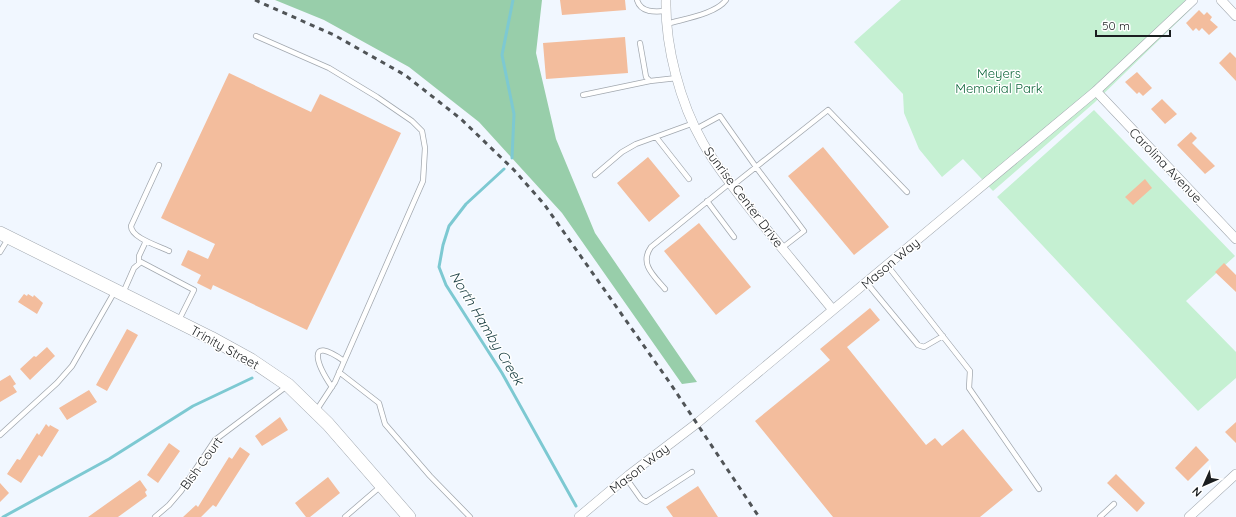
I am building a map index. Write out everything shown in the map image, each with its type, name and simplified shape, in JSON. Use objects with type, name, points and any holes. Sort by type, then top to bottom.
[{"type":"street","name":"Sunrise Center Drive","points":[[666,0],[669,43],[686,106],[702,142],[731,184],[834,310]]},
{"type":"street","name":"Mason Way","points":[[579,517],[626,478],[696,424],[1096,91],[1193,0]]},
{"type":"street","points":[[1221,0],[1236,16]]},
{"type":"street","name":"Carolina Avenue","points":[[1096,91],[1236,239]]},
{"type":"street","name":"Trinity Street","points":[[5,236],[178,321],[251,360],[288,385],[316,411],[382,484],[409,517]]},
{"type":"street","points":[[1188,517],[1236,474]]},
{"type":"lane","points":[[637,0],[646,10],[653,12],[666,11]]},
{"type":"lane","points":[[667,24],[704,14],[718,7],[726,0]]},
{"type":"lane","points":[[256,36],[329,68],[377,96],[412,121],[422,132],[425,148],[423,181],[339,372],[332,387],[316,411]]},
{"type":"lane","points":[[640,43],[646,77],[650,81]]},
{"type":"lane","points":[[583,95],[650,81],[678,78]]},
{"type":"lane","points":[[665,289],[648,268],[647,253],[651,247],[707,202],[756,167],[828,110],[907,192]]},
{"type":"lane","points":[[595,175],[622,152],[636,144],[695,126],[720,116],[804,231],[782,248]]},
{"type":"lane","points":[[656,137],[689,180]]},
{"type":"lane","points":[[159,165],[131,226],[132,232],[146,241],[169,251]]},
{"type":"lane","points":[[707,202],[734,237]]},
{"type":"lane","points":[[0,252],[5,236]]},
{"type":"lane","points":[[0,435],[51,388],[72,366],[134,268],[139,263],[139,256],[146,241]]},
{"type":"lane","points":[[139,263],[194,290],[178,321]]},
{"type":"lane","points":[[887,265],[970,371],[969,388],[1039,489]]},
{"type":"lane","points":[[866,282],[918,345],[924,347],[943,336]]},
{"type":"lane","points":[[332,387],[318,364],[317,356],[320,351],[330,351],[344,361]]},
{"type":"lane","points":[[339,372],[379,403],[385,424],[430,476],[470,517]]},
{"type":"lane","name":"Bish Court","points":[[155,517],[169,505],[181,491],[215,440],[288,385]]},
{"type":"lane","points":[[626,478],[641,499],[646,502],[692,472]]},
{"type":"lane","points":[[345,517],[382,484]]},
{"type":"lane","points":[[1100,517],[1114,504]]},
{"type":"green space","points":[[275,0],[542,0],[536,53],[556,139],[595,233],[697,382],[682,384],[562,213],[479,122],[409,67],[324,20]]},
{"type":"green space","name":"Meyers Memorial Park","points":[[901,0],[1185,0],[1192,8],[1094,103],[993,191],[963,159],[942,177],[919,149],[904,113],[903,94],[854,42]]},
{"type":"green space","points":[[1094,110],[1235,256],[1186,301],[1236,352],[1236,378],[1198,411],[997,197]]},
{"type":"building","points":[[560,0],[625,0],[626,10],[562,15]]},
{"type":"building","points":[[1199,10],[1204,15],[1207,12],[1212,17],[1210,20],[1218,27],[1209,35],[1202,28],[1199,31],[1196,28],[1193,31],[1186,23]]},
{"type":"building","points":[[625,37],[628,73],[546,79],[543,43]]},
{"type":"building","points":[[1230,52],[1236,58],[1236,81],[1219,63]]},
{"type":"building","points":[[1137,72],[1152,88],[1143,96],[1139,92],[1137,94],[1125,82]]},
{"type":"building","points":[[229,73],[311,112],[320,94],[401,133],[307,330],[213,285],[211,290],[197,283],[201,275],[181,265],[188,250],[208,259],[215,244],[161,218]]},
{"type":"building","points":[[1162,99],[1177,114],[1165,124],[1151,109]]},
{"type":"building","points":[[1191,132],[1197,138],[1192,143],[1215,166],[1205,174],[1177,145]]},
{"type":"building","points":[[823,147],[889,227],[854,255],[788,176]]},
{"type":"building","points":[[648,157],[680,196],[649,222],[617,183]]},
{"type":"building","points":[[1145,179],[1152,188],[1133,205],[1125,197]]},
{"type":"building","points":[[699,223],[751,287],[716,315],[664,251]]},
{"type":"building","points":[[1224,263],[1236,275],[1236,292],[1215,272]]},
{"type":"building","points":[[24,294],[27,296],[28,294],[33,297],[34,295],[43,303],[37,314],[18,302]]},
{"type":"building","points":[[870,308],[880,320],[847,347],[926,445],[935,438],[942,446],[963,429],[1013,490],[980,517],[833,517],[755,421],[830,360],[820,349]]},
{"type":"building","points":[[127,329],[138,335],[107,391],[96,385]]},
{"type":"building","points":[[47,347],[55,356],[30,380],[20,369],[34,356],[36,357]]},
{"type":"building","points":[[10,375],[16,384],[13,386],[17,392],[0,402],[0,381]]},
{"type":"building","points":[[89,390],[97,402],[67,420],[59,408]]},
{"type":"building","points":[[280,417],[288,430],[262,446],[255,436]]},
{"type":"building","points":[[1236,422],[1236,443],[1225,432]]},
{"type":"building","points":[[46,424],[49,427],[50,425],[59,430],[42,457],[39,455],[21,483],[7,474],[17,459],[20,460],[37,433],[39,435]]},
{"type":"building","points":[[169,443],[180,451],[158,483],[147,475]]},
{"type":"building","points":[[1196,446],[1209,460],[1188,481],[1175,468]]},
{"type":"building","points":[[240,447],[250,454],[216,507],[213,505],[201,517],[183,517],[196,505],[198,507],[229,457],[232,459]]},
{"type":"building","points":[[1116,474],[1145,503],[1137,512],[1107,483]]},
{"type":"building","points":[[328,477],[340,493],[310,517],[306,517],[295,503]]},
{"type":"building","points":[[140,480],[147,490],[145,492],[147,496],[118,517],[88,517]]},
{"type":"building","points":[[0,483],[9,493],[0,502]]},
{"type":"building","points":[[698,486],[718,517],[673,517],[666,507]]},
{"type":"waterway","name":"North Hamby Creek","points":[[512,158],[514,114],[502,55],[513,0]]},
{"type":"waterway","name":"North Hamby Creek","points":[[504,169],[466,204],[449,226],[443,245],[439,267],[446,285],[502,373],[576,506]]},
{"type":"waterway","points":[[3,517],[109,459],[193,406],[252,378]]},
{"type":"railway","points":[[255,0],[334,35],[405,75],[461,119],[514,170],[544,204],[670,383],[759,517]]}]
